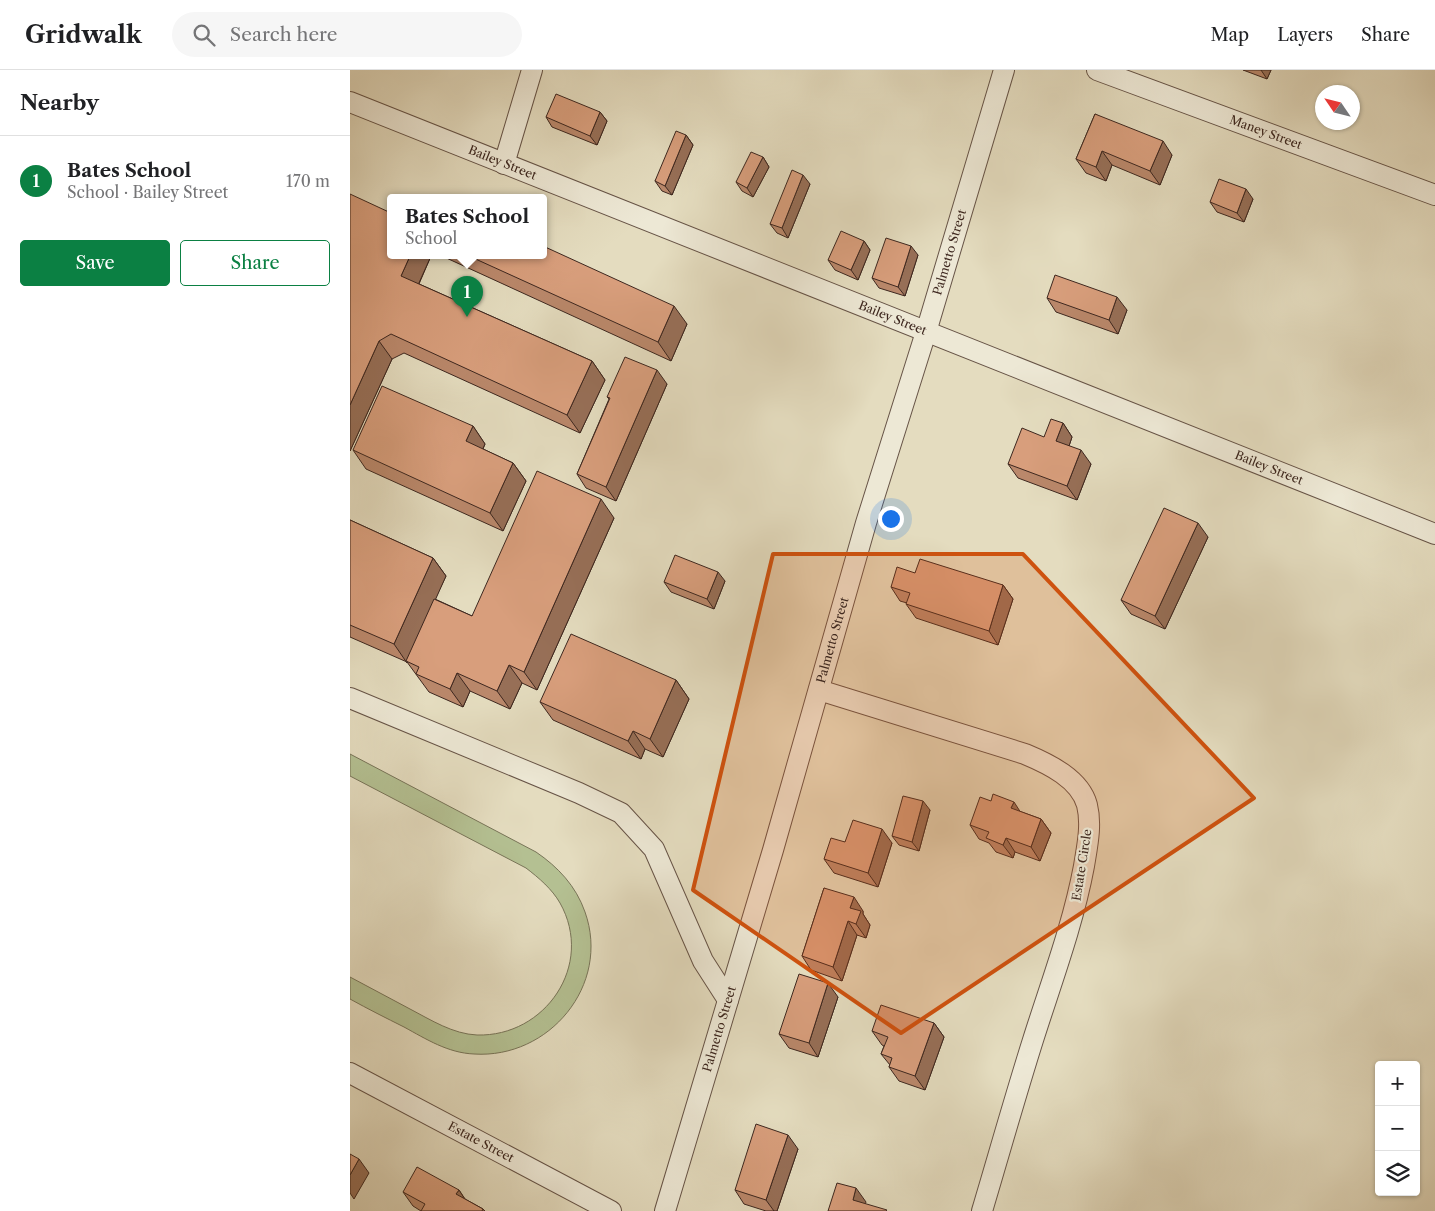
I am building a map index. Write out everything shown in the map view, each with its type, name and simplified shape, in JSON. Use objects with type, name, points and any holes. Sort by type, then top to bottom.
[{"type":"street","points":[[504,164],[532,70]]},
{"type":"street","name":"Palmetto Street","points":[[665,1211],[819,690],[866,523],[926,332],[1004,70]]},
{"type":"street","name":"Maney Street","points":[[1097,70],[1435,195]]},
{"type":"street","name":"Bailey Street","points":[[350,102],[1435,534]]},
{"type":"street","name":"Estate Circle","points":[[819,690],[1043,761],[1076,785],[1088,806],[1088,842],[1078,899],[982,1211]]},
{"type":"street","points":[[350,698],[579,793],[621,813],[654,849],[703,961],[728,1000]]},
{"type":"street","name":"Estate Street","points":[[350,1072],[611,1211]]},
{"type":"highlighted area","points":[[773,554],[1023,554],[1254,798],[901,1033],[693,890]]},
{"type":"green space","points":[[350,754],[536,852],[559,871],[577,894],[585,912],[591,939],[589,966],[581,990],[567,1012],[549,1031],[527,1044],[501,1052],[464,1053],[438,1045],[350,999],[350,977],[434,1022],[459,1032],[477,1035],[502,1032],[524,1024],[542,1010],[557,993],[567,973],[571,950],[569,927],[560,903],[540,880],[526,868],[350,776]]},
{"type":"building","points":[[556,94],[600,112],[590,136],[546,117]]},
{"type":"building","points":[[1095,114],[1163,141],[1150,171],[1102,151],[1096,167],[1076,159]]},
{"type":"building","points":[[676,131],[686,135],[665,186],[655,181]]},
{"type":"building","points":[[751,152],[763,157],[747,188],[736,182]]},
{"type":"building","points":[[792,170],[803,175],[782,228],[770,224]]},
{"type":"building","points":[[1219,179],[1246,189],[1237,213],[1210,202]]},
{"type":"building","points":[[350,194],[387,211],[387,259],[409,259],[401,276],[592,361],[567,415],[391,334],[379,341],[350,405]]},
{"type":"building","points":[[841,231],[864,241],[851,270],[828,260]]},
{"type":"building","points":[[886,238],[911,246],[898,287],[872,278]]},
{"type":"building","points":[[547,248],[674,306],[658,342],[476,259],[547,259]]},
{"type":"building","points":[[1055,275],[1117,297],[1109,320],[1047,298]]},
{"type":"building","points":[[625,357],[657,370],[606,487],[577,474],[610,398],[607,397]]},
{"type":"building","points":[[382,386],[473,426],[466,441],[513,463],[490,513],[353,450]]},
{"type":"building","points":[[1051,419],[1063,423],[1056,441],[1081,450],[1067,486],[1008,464],[1022,428],[1044,437]]},
{"type":"building","points":[[537,471],[601,499],[524,672],[509,665],[497,691],[457,673],[450,689],[416,674],[419,667],[406,661],[434,599],[472,616]]},
{"type":"building","points":[[1164,508],[1198,523],[1155,616],[1121,600]]},
{"type":"building","points":[[350,520],[433,558],[394,644],[350,625]]},
{"type":"building","points":[[675,555],[718,572],[707,599],[664,582]]},
{"type":"building","points":[[920,559],[1003,585],[989,631],[906,604],[910,593],[891,587],[897,567],[915,573]]},
{"type":"building","points":[[571,634],[676,680],[650,739],[633,731],[628,741],[540,702]]},
{"type":"building","points":[[993,794],[1014,802],[1011,808],[1041,819],[1031,847],[1006,838],[1003,845],[986,838],[989,832],[970,825],[980,797],[991,801]]},
{"type":"building","points":[[903,796],[923,801],[912,842],[892,836]]},
{"type":"building","points":[[853,820],[882,829],[868,873],[824,859],[831,838],[845,842]]},
{"type":"building","points":[[824,888],[854,897],[850,908],[861,911],[856,924],[848,921],[833,967],[802,956]]},
{"type":"building","points":[[799,974],[828,983],[809,1043],[779,1034]]},
{"type":"building","points":[[881,1005],[934,1023],[915,1076],[889,1067],[892,1058],[881,1054],[888,1037],[872,1031]]},
{"type":"building","points":[[756,1124],[788,1135],[766,1200],[735,1190]]},
{"type":"building","points":[[350,1154],[359,1159],[350,1175]]},
{"type":"building","points":[[417,1167],[459,1190],[456,1194],[483,1209],[482,1211],[421,1211],[425,1204],[403,1192]]},
{"type":"building","points":[[837,1183],[856,1188],[853,1200],[887,1210],[828,1211]]},
{"type":"place","name":"Bates School","points":[[467,317]]}]
